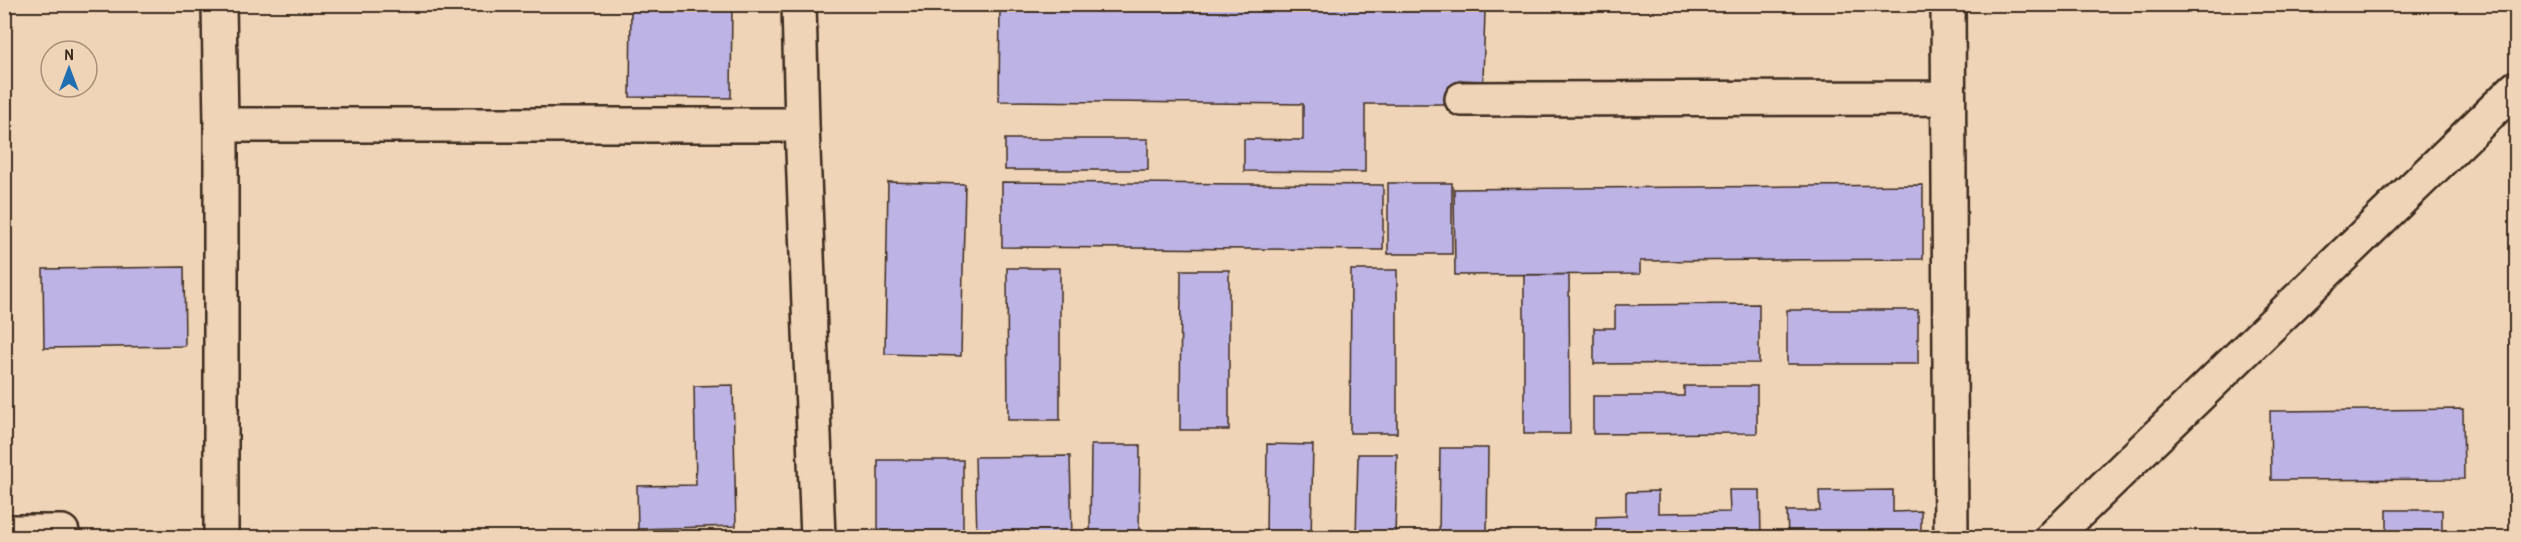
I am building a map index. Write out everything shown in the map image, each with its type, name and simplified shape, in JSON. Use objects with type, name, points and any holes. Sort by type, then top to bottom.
[{"type":"lane","points":[[219,4],[221,537]]},
{"type":"lane","points":[[799,4],[818,537]]},
{"type":"lane","points":[[1948,4],[1951,537]]},
{"type":"lane","points":[[2052,537],[2517,88]]},
{"type":"lane","points":[[1462,99],[1948,98]]},
{"type":"lane","points":[[221,124],[802,124]]},
{"type":"lane","points":[[4,531],[62,532]]},
{"type":"building","points":[[631,4],[732,4],[731,98],[630,97]]},
{"type":"building","points":[[1000,4],[1366,4],[1366,7],[1485,9],[1483,81],[1461,80],[1461,104],[1365,104],[1365,172],[1244,171],[1244,139],[1303,140],[1303,104],[999,101]]},
{"type":"building","points":[[1636,4],[1820,4],[1820,5]]},
{"type":"building","points":[[1005,139],[1148,139],[1148,170],[1005,170]]},
{"type":"building","points":[[888,182],[965,184],[961,356],[885,354]]},
{"type":"building","points":[[1002,182],[1383,185],[1383,250],[1002,247]]},
{"type":"building","points":[[1388,183],[1452,183],[1452,254],[1388,254]]},
{"type":"building","points":[[1923,185],[1923,259],[1640,261],[1640,274],[1455,275],[1454,189]]},
{"type":"building","points":[[184,267],[185,346],[44,348],[43,269]]},
{"type":"building","points":[[1007,268],[1060,268],[1060,420],[1008,420]]},
{"type":"building","points":[[1181,270],[1229,270],[1229,430],[1180,430]]},
{"type":"building","points":[[1351,270],[1397,270],[1397,433],[1350,433]]},
{"type":"building","points":[[1524,275],[1569,275],[1570,434],[1524,434]]},
{"type":"building","points":[[1759,304],[1759,363],[1594,364],[1594,328],[1615,328],[1615,305]]},
{"type":"building","points":[[1787,310],[1918,310],[1918,364],[1787,364]]},
{"type":"building","points":[[733,385],[736,526],[638,529],[637,486],[696,485],[694,386]]},
{"type":"building","points":[[1684,386],[1757,386],[1757,433],[1593,434],[1593,396],[1684,396]]},
{"type":"building","points":[[2463,409],[2464,479],[2271,480],[2270,411]]},
{"type":"building","points":[[1267,444],[1313,445],[1311,538],[1266,538]]},
{"type":"building","points":[[1091,445],[1140,445],[1139,538],[1090,538]]},
{"type":"building","points":[[1440,448],[1488,448],[1487,538],[1439,538]]},
{"type":"building","points":[[1358,454],[1397,454],[1395,538],[1356,538]]},
{"type":"building","points":[[1070,456],[1072,538],[977,538],[975,457]]},
{"type":"building","points":[[878,460],[963,460],[963,538],[878,538]]},
{"type":"building","points":[[1729,490],[1760,490],[1761,538],[1596,538],[1596,517],[1626,516],[1626,492],[1658,491],[1658,513],[1730,512]]},
{"type":"building","points":[[1893,490],[1893,512],[1921,511],[1921,538],[1788,538],[1787,511],[1820,511],[1819,491]]},
{"type":"building","points":[[2387,510],[2442,510],[2442,538],[2387,538]]},
{"type":"building","points":[[692,532],[724,532],[724,538],[692,538]]}]
